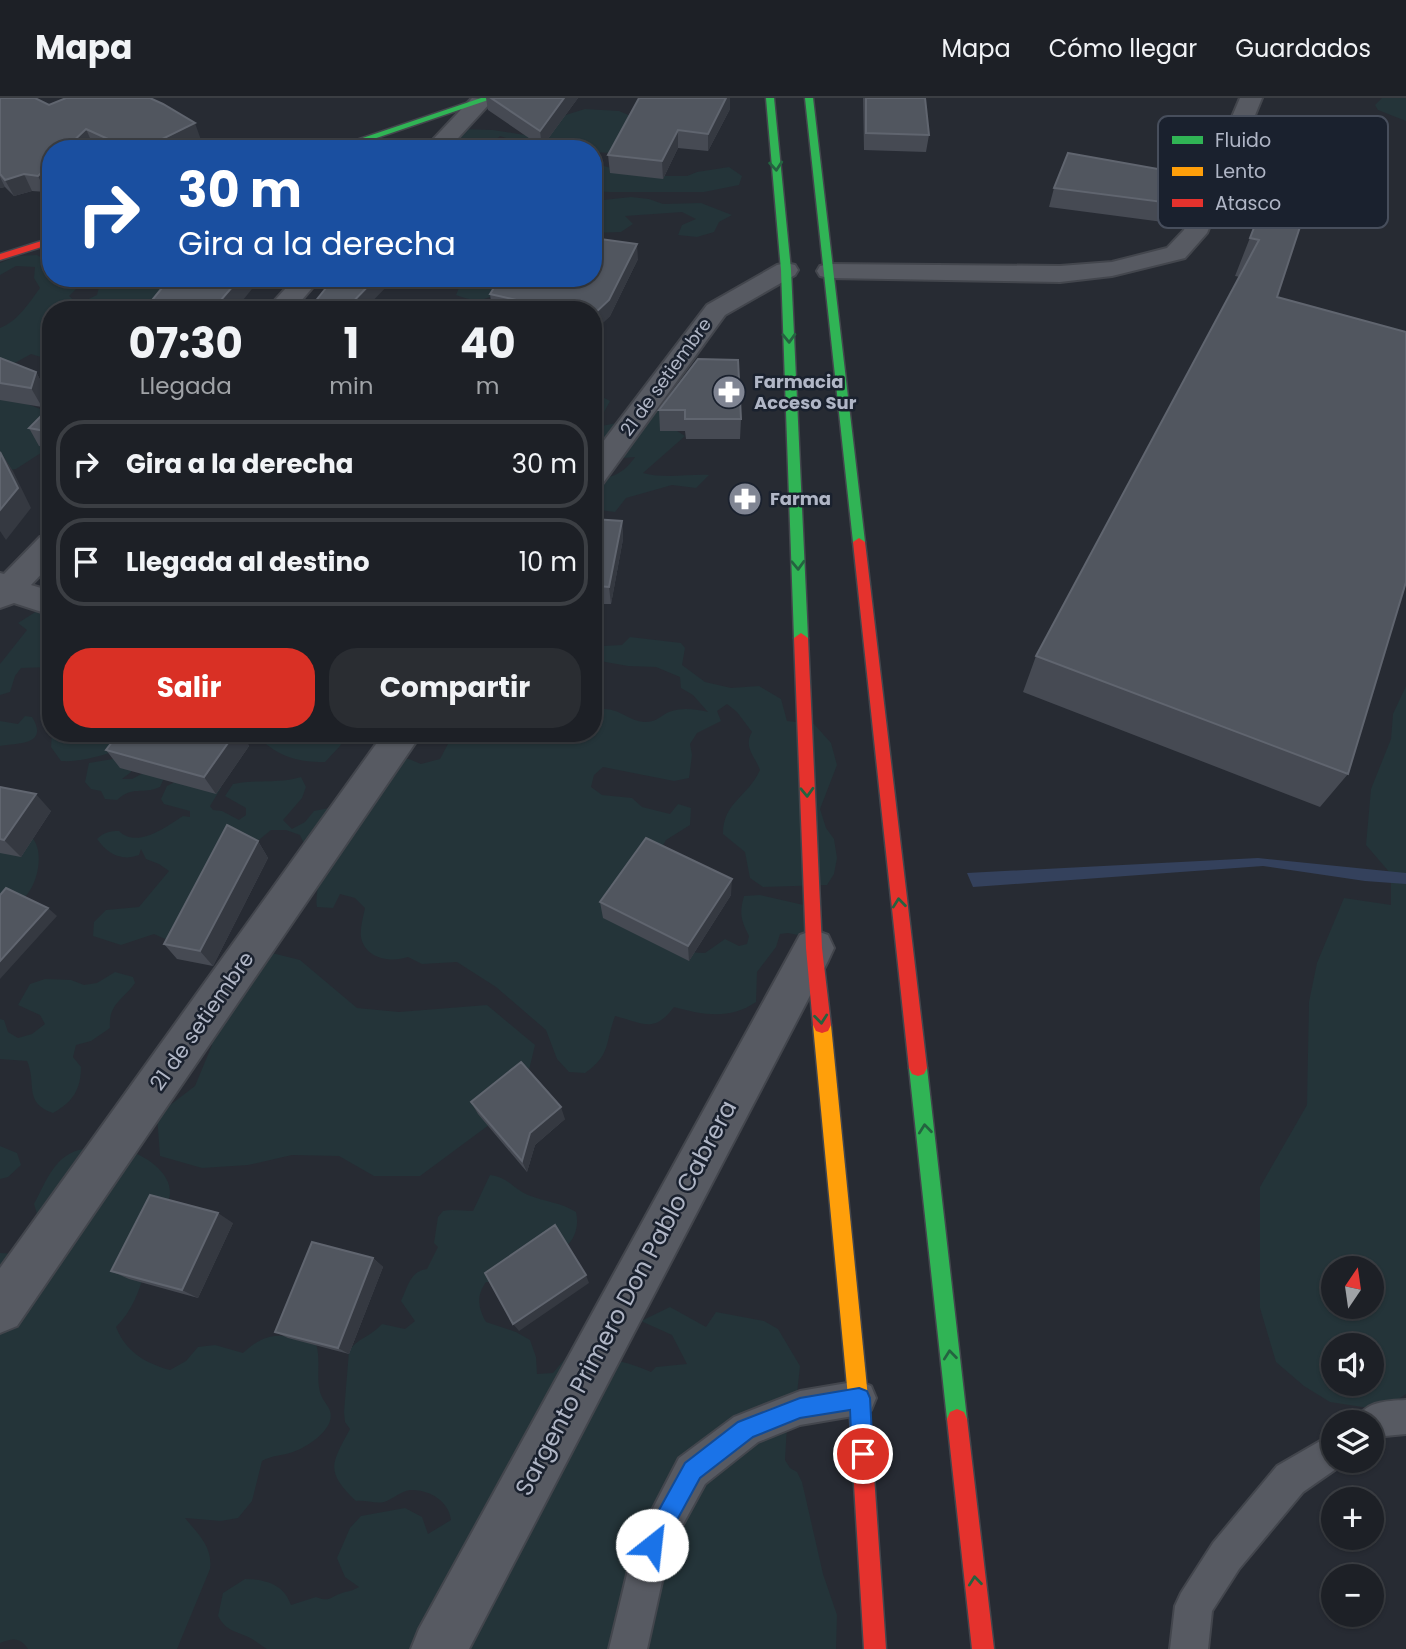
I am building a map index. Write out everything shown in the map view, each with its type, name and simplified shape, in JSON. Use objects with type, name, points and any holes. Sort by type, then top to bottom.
[{"type":"main road","points":[[770,98],[786,270],[814,948],[859,1398],[875,1649]]},
{"type":"main road","points":[[797,98],[800,127],[819,177]]},
{"type":"main road","points":[[809,98],[983,1649]]},
{"type":"main road","points":[[361,140],[486,99]]},
{"type":"main road","points":[[0,257],[42,244]]},
{"type":"street","points":[[1244,116],[1251,98]]},
{"type":"street","points":[[444,140],[486,99]]},
{"type":"street","points":[[829,271],[1060,274],[1112,269],[1176,253],[1197,228]]},
{"type":"street","name":"21 de setiembre","points":[[602,464],[716,310],[786,270]]},
{"type":"street","points":[[287,301],[301,287]]},
{"type":"street","points":[[3,590],[42,553]]},
{"type":"street","points":[[3,590],[42,601]]},
{"type":"street","name":"21 de setiembre","points":[[0,1310],[398,742]]},
{"type":"street","name":"Sargento Primero Don Pablo Cabrera","points":[[439,1649],[814,948]]},
{"type":"lane","points":[[628,1649],[652,1545],[692,1471],[746,1429],[800,1408],[859,1398]]},
{"type":"lane","points":[[1384,1419],[1406,1417]]},
{"type":"lane","points":[[1189,1649],[1194,1606],[1226,1556],[1290,1479],[1321,1459]]},
{"type":"shaded area","points":[[1382,98],[1406,98],[1406,121],[1378,110],[1375,105]]},
{"type":"shaded area","points":[[585,109],[619,111],[631,116],[611,153],[602,152],[602,140],[513,140],[500,136],[495,140],[456,140],[455,137],[459,129],[525,135],[556,118]]},
{"type":"shaded area","points":[[602,165],[660,176],[687,176],[729,167],[742,176],[739,185],[704,192],[602,192]]},
{"type":"shaded area","points":[[631,197],[663,204],[701,203],[732,215],[719,222],[714,232],[697,237],[678,235],[682,225],[696,219],[682,212],[625,216],[633,224],[621,232],[602,233],[602,200]]},
{"type":"shaded area","points":[[37,255],[42,258],[42,287],[78,287],[69,296],[75,301],[42,301],[42,357],[31,354],[13,364],[0,364],[0,328],[18,316],[40,288],[34,278],[35,267],[16,266],[0,275],[0,263],[17,256]]},
{"type":"shaded area","points":[[99,287],[198,287],[173,301],[84,301],[97,295]]},
{"type":"shaded area","points":[[459,287],[507,287],[483,299],[475,300],[456,295]]},
{"type":"shaded area","points":[[0,393],[40,409],[42,452],[16,469],[0,471]]},
{"type":"shaded area","points":[[602,397],[610,401],[602,416]]},
{"type":"shaded area","points":[[659,410],[680,413],[669,426],[685,436],[643,473],[668,476],[709,475],[696,488],[672,485],[626,498],[615,512],[602,510],[602,478],[617,474],[635,457],[611,459],[602,450],[602,426]]},
{"type":"shaded area","points":[[37,611],[42,612],[42,667],[21,668],[15,676],[10,692],[0,695],[0,664],[27,630],[18,623]]},
{"type":"shaded area","points":[[630,637],[681,643],[685,648],[682,665],[705,682],[731,688],[759,686],[781,699],[787,721],[814,724],[831,743],[837,765],[820,809],[826,828],[834,839],[837,858],[834,874],[827,885],[763,887],[750,878],[745,852],[723,834],[727,814],[760,770],[749,747],[752,732],[737,712],[727,704],[717,711],[721,721],[697,733],[690,744],[692,755],[689,778],[674,781],[603,767],[594,775],[591,787],[602,795],[632,798],[642,807],[670,814],[678,804],[691,808],[690,825],[666,840],[660,851],[682,952],[705,953],[725,939],[739,946],[747,944],[749,936],[741,912],[744,896],[760,895],[808,906],[813,938],[780,934],[776,947],[757,972],[756,1002],[746,1008],[716,1014],[674,1007],[654,1024],[615,1016],[606,1048],[599,1060],[585,1073],[569,1072],[557,1059],[546,1030],[496,987],[457,962],[422,964],[408,957],[394,960],[373,955],[363,944],[361,937],[365,908],[355,898],[340,894],[333,908],[317,907],[318,878],[313,862],[300,835],[286,830],[271,830],[260,839],[181,946],[154,934],[121,945],[93,936],[94,922],[106,910],[139,907],[169,871],[146,859],[141,849],[139,855],[120,857],[110,852],[97,839],[105,833],[116,831],[134,838],[143,837],[183,816],[190,817],[190,811],[164,804],[161,799],[167,786],[175,782],[220,783],[221,788],[210,806],[213,810],[222,811],[239,820],[246,815],[246,808],[225,796],[233,784],[301,777],[306,787],[302,798],[283,820],[292,829],[305,822],[314,811],[344,805],[395,759],[409,759],[421,764],[440,759],[449,742],[602,742],[602,709],[645,722],[678,709],[708,712],[693,695],[681,688],[680,677],[656,667],[602,661],[603,646],[622,645]]},
{"type":"shaded area","points":[[1406,686],[1406,1394],[1382,1410],[1330,1402],[1304,1386],[1276,1362],[1260,1308],[1260,1187],[1307,1105],[1309,1002],[1317,963],[1344,898],[1391,905],[1391,874],[1366,845],[1371,789],[1391,739],[1393,714]]},
{"type":"shaded area","points":[[25,716],[32,717],[36,726],[37,733],[34,738],[22,743],[0,746],[0,721],[18,724]]},
{"type":"shaded area","points":[[51,742],[114,744],[109,753],[73,761],[61,761],[51,747]]},
{"type":"shaded area","points":[[264,742],[342,742],[325,762],[294,759]]},
{"type":"shaded area","points":[[113,759],[134,763],[131,772],[122,779],[132,779],[155,767],[164,778],[160,787],[133,791],[117,800],[105,799],[101,791],[91,789],[85,782],[89,763]]},
{"type":"shaded area","points":[[0,836],[33,839],[37,845],[39,862],[35,880],[27,895],[0,909]]},
{"type":"shaded area","points":[[264,951],[300,960],[357,1008],[399,1012],[487,1005],[535,1045],[525,1087],[497,1119],[420,1176],[374,1176],[339,1156],[292,1155],[248,1165],[202,1168],[160,1156],[157,1115],[195,1086],[212,1045],[208,1009]]},
{"type":"shaded area","points":[[115,972],[133,977],[135,983],[111,1013],[110,1028],[91,1041],[76,1045],[73,1057],[81,1067],[74,1094],[53,1113],[44,1109],[34,1098],[27,1061],[0,1059],[0,1019],[4,1020],[8,1032],[18,1038],[32,1034],[45,1024],[40,1015],[18,1005],[30,984],[45,979],[71,980],[84,985],[97,983]]},
{"type":"shaded area","points":[[0,1146],[17,1153],[21,1165],[8,1177],[0,1179]]},
{"type":"shaded area","points":[[84,1149],[117,1149],[135,1153],[161,1171],[169,1184],[169,1199],[155,1231],[142,1282],[136,1298],[116,1327],[131,1350],[152,1364],[170,1370],[186,1361],[198,1347],[215,1345],[243,1353],[261,1340],[278,1336],[316,1344],[320,1392],[330,1411],[329,1424],[319,1437],[293,1452],[262,1461],[252,1501],[238,1518],[221,1521],[185,1518],[207,1547],[210,1569],[177,1649],[28,1649],[16,1640],[0,1643],[0,1253],[17,1254],[38,1217],[34,1204],[47,1178],[66,1156]]},
{"type":"shaded area","points":[[490,1175],[502,1179],[523,1193],[576,1212],[576,1231],[565,1247],[493,1282],[486,1282],[479,1297],[481,1312],[486,1322],[516,1332],[530,1340],[536,1357],[537,1374],[553,1373],[564,1360],[587,1358],[609,1359],[651,1372],[656,1367],[687,1364],[672,1335],[641,1321],[670,1307],[706,1327],[716,1312],[764,1321],[778,1329],[800,1366],[797,1394],[788,1409],[785,1460],[790,1468],[797,1472],[802,1482],[823,1574],[837,1615],[836,1649],[267,1649],[230,1629],[221,1621],[218,1616],[223,1593],[245,1579],[273,1584],[284,1592],[291,1605],[316,1597],[327,1599],[359,1587],[345,1577],[337,1558],[350,1528],[361,1516],[405,1508],[422,1517],[428,1534],[451,1520],[442,1502],[431,1494],[417,1490],[407,1491],[387,1501],[356,1501],[339,1482],[334,1466],[350,1429],[345,1422],[344,1412],[349,1351],[382,1324],[405,1329],[415,1321],[401,1301],[410,1280],[421,1270],[427,1269],[438,1247],[434,1243],[438,1217],[443,1211],[473,1211]]},
{"type":"water","points":[[1258,858],[1406,873],[1406,884],[1365,881],[1263,866],[973,887],[967,873]]},
{"type":"building","points":[[0,98],[35,98],[49,105],[66,98],[150,98],[195,123],[160,140],[110,140],[86,129],[74,140],[42,140],[42,172],[38,176],[24,174],[5,180],[0,174]]},
{"type":"building","points":[[491,98],[564,98],[540,131]]},
{"type":"building","points":[[639,98],[726,98],[708,134],[678,130],[662,161],[608,155]]},
{"type":"building","points":[[866,98],[925,98],[929,135],[866,133]]},
{"type":"building","points":[[1068,153],[1158,169],[1158,201],[1054,188]]},
{"type":"building","points":[[1254,228],[1300,228],[1277,297],[1406,332],[1406,582],[1348,774],[1036,656],[1259,240],[1250,238]]},
{"type":"building","points":[[602,239],[637,244],[609,300],[602,307],[602,301],[521,301],[490,294],[494,287],[602,287]]},
{"type":"building","points":[[163,287],[232,287],[220,301],[151,301]]},
{"type":"building","points":[[327,287],[367,287],[354,301],[316,301]]},
{"type":"building","points":[[0,358],[36,372],[31,388],[0,383]]},
{"type":"building","points":[[698,359],[738,360],[741,419],[685,419],[685,410],[659,410]]},
{"type":"building","points":[[42,415],[42,430],[29,428]]},
{"type":"building","points":[[0,452],[18,488],[0,510]]},
{"type":"building","points":[[602,520],[622,521],[609,587],[602,586]]},
{"type":"building","points":[[112,742],[229,742],[204,777],[106,750]]},
{"type":"building","points":[[0,787],[36,794],[4,840],[0,839]]},
{"type":"building","points":[[227,825],[258,841],[200,951],[164,944]]},
{"type":"building","points":[[646,838],[732,879],[688,946],[600,902]]},
{"type":"building","points":[[6,888],[48,908],[0,961],[0,895]]},
{"type":"building","points":[[521,1062],[561,1107],[530,1133],[522,1161],[471,1102]]},
{"type":"building","points":[[150,1195],[218,1213],[182,1290],[111,1271]]},
{"type":"building","points":[[555,1225],[586,1275],[513,1324],[485,1273]]},
{"type":"building","points":[[312,1242],[373,1258],[338,1348],[275,1332]]},
{"type":"traffic: fast","points":[[362,140],[490,98]]},
{"type":"traffic: fast","points":[[770,98],[786,270],[801,638]]},
{"type":"traffic: fast","points":[[809,98],[859,542]]},
{"type":"traffic: fast","points":[[918,1068],[957,1419]]},
{"type":"traffic: slow","points":[[822,1025],[860,1418]]},
{"type":"traffic: jam","points":[[0,257],[42,244]]},
{"type":"traffic: jam","points":[[859,542],[918,1068]]},
{"type":"traffic: jam","points":[[801,638],[814,948],[822,1025]]},
{"type":"traffic: jam","points":[[860,1418],[875,1649]]},
{"type":"traffic: jam","points":[[957,1419],[983,1649]]},
{"type":"place","name":"Farmacia Acceso Sur","points":[[729,392]]},
{"type":"place","name":"Farma","points":[[745,499]]},
{"type":"route","points":[[652,1545],[692,1471],[746,1429],[800,1408],[859,1398],[863,1454]]}]
